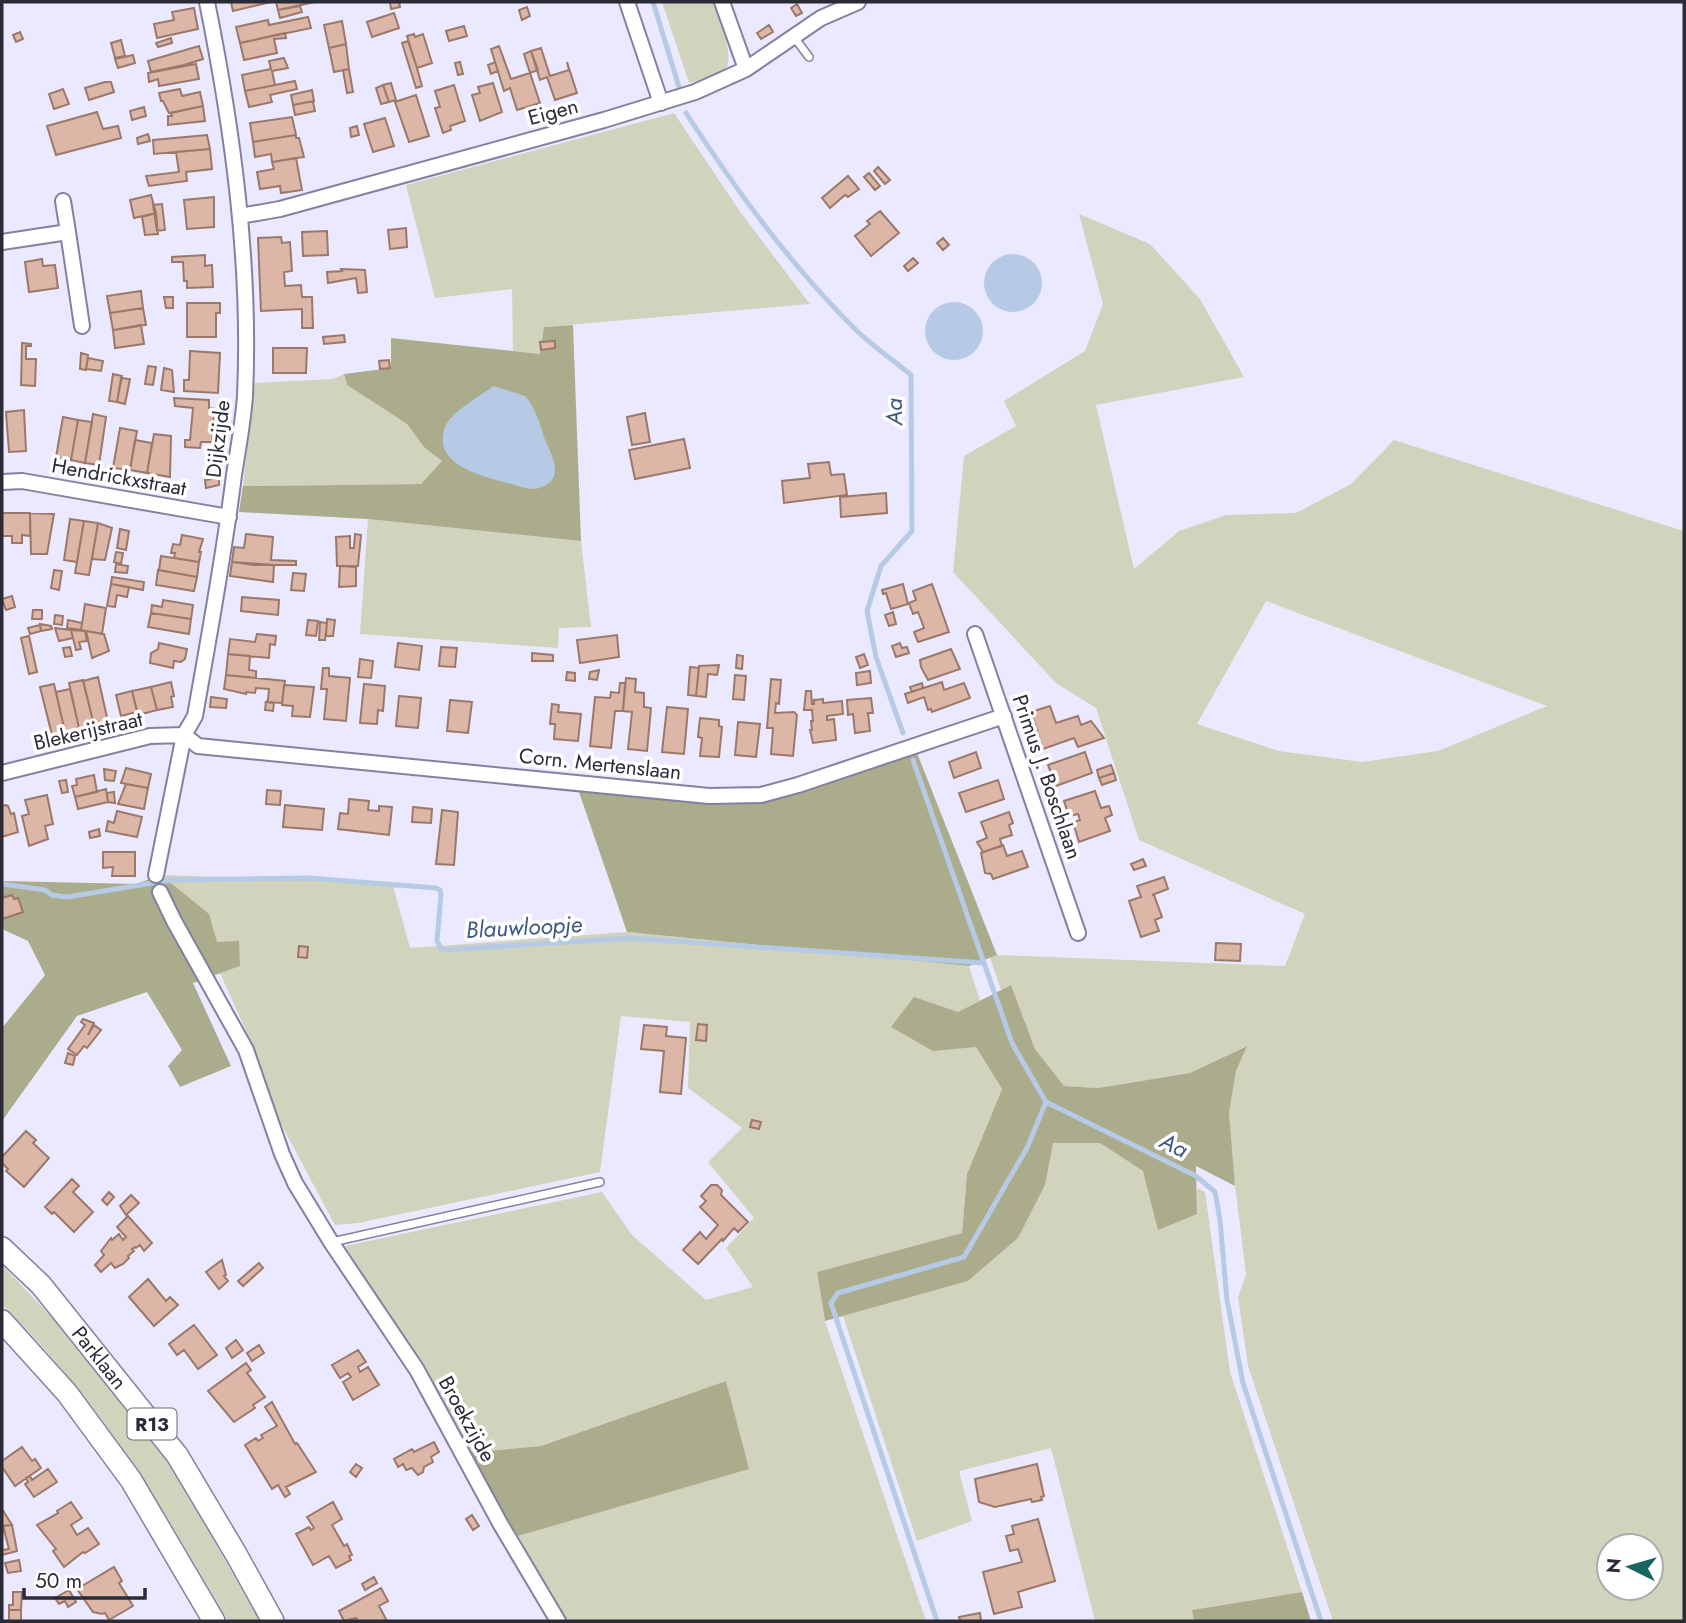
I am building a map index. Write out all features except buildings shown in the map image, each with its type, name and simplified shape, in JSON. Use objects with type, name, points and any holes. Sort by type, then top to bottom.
[{"type":"main road","name":"Parklaan","points":[[2,1248],[41,1285],[177,1455],[273,1621]]},
{"type":"main road","name":"R13","points":[[2,1321],[67,1393],[131,1480],[214,1621]]},
{"type":"street","name":"Dijkzijde","points":[[156,875],[184,735],[195,716],[229,517],[245,398],[245,304],[240,216],[227,103],[207,2]]},
{"type":"street","points":[[627,2],[665,102]]},
{"type":"street","points":[[722,2],[746,69]]},
{"type":"street","name":"Eigen","points":[[240,216],[280,209],[695,92],[746,69],[821,18],[858,2]]},
{"type":"street","points":[[63,201],[82,326]]},
{"type":"street","points":[[2,242],[68,232]]},
{"type":"street","name":"Hendrickxstraat","points":[[2,482],[22,481],[229,517]]},
{"type":"street","name":"Primus J. Boschlaan","points":[[975,634],[1078,933]]},
{"type":"street","name":"Corn. Mertenslaan","points":[[184,735],[198,746],[709,796],[761,795],[1004,716]]},
{"type":"street","name":"Blekerijstraat","points":[[2,773],[150,736],[184,735]]},
{"type":"street","name":"Broekzijde","points":[[160,892],[238,1032],[282,1154],[295,1182],[331,1242],[417,1370],[501,1525],[558,1621]]},
{"type":"lane","points":[[794,36],[809,57]]},
{"type":"lane","points":[[331,1242],[600,1182]]},
{"type":"green space","points":[[662,2],[713,2],[728,51],[726,68],[721,73],[689,83]]},
{"type":"green space","points":[[674,113],[741,213],[810,304],[544,327],[540,354],[513,351],[512,289],[435,298],[406,185]]},
{"type":"green space","points":[[1079,214],[1150,244],[1200,299],[1244,377],[1096,405],[1134,569],[1179,531],[1226,515],[1296,513],[1351,484],[1394,440],[1684,531],[1684,1621],[1333,1621],[1248,1366],[1238,1297],[1246,1275],[1229,1113],[1236,1071],[1246,1046],[1190,1073],[1098,1088],[1063,1086],[1035,1049],[1011,985],[1001,990],[990,958],[997,955],[1285,966],[1305,914],[1139,840],[1096,708],[1056,683],[953,572],[964,456],[1016,426],[1004,401],[1085,351],[1103,304]],"holes":[[[1266,601],[1547,706],[1438,751],[1362,762],[1279,751],[1197,724]]]},
{"type":"green space","points":[[573,325],[581,541],[368,519],[239,512],[243,486],[421,484],[442,461],[424,447],[407,424],[347,385],[344,374],[391,368],[391,338],[540,354],[544,327]]},
{"type":"green space","points":[[344,374],[347,385],[407,424],[424,447],[443,461],[421,484],[243,486],[254,383],[333,379]]},
{"type":"green space","points":[[368,519],[581,541],[591,627],[559,628],[558,648],[360,634]]},
{"type":"green space","points":[[917,753],[997,955],[969,966],[627,932],[579,792],[707,804],[760,802]]},
{"type":"green space","points":[[161,875],[392,882],[410,948],[627,932],[969,966],[980,1001],[958,1012],[914,998],[933,1050],[976,1047],[1002,1089],[967,1174],[962,1233],[817,1272],[825,1321],[926,1621],[566,1621],[518,1536],[748,1469],[726,1381],[541,1446],[466,1453],[423,1368],[345,1246],[602,1192],[632,1235],[706,1300],[753,1287],[726,1248],[754,1218],[708,1162],[742,1128],[688,1088],[690,1022],[621,1016],[600,1172],[358,1223],[335,1225],[280,1122],[256,1053],[220,973],[240,966]]},
{"type":"green space","points":[[161,875],[209,914],[217,942],[239,941],[240,966],[193,983],[231,1066],[180,1087],[168,1066],[182,1050],[147,992],[77,1016],[2,1121],[2,1028],[45,975],[28,941],[2,929],[2,881],[136,884]]},
{"type":"green space","points":[[1011,985],[1035,1049],[1064,1086],[1098,1088],[1190,1073],[1247,1046],[1236,1071],[1229,1113],[1235,1186],[1196,1166],[1197,1214],[1158,1230],[1143,1171],[1100,1143],[1053,1143],[1045,1185],[1018,1238],[968,1281],[825,1321],[817,1272],[962,1233],[967,1174],[1002,1089],[976,1047],[933,1051],[891,1027],[914,997],[958,1012]]},
{"type":"green space","points":[[1052,1143],[1100,1143],[1143,1171],[1197,1214],[1197,1188],[1205,1192],[1230,1372],[1302,1592],[1193,1610],[1194,1621],[1095,1621],[1051,1448],[959,1471],[972,1521],[917,1541],[843,1316],[968,1281],[1018,1238],[1045,1185]]},
{"type":"green space","points":[[2,1265],[67,1333],[164,1454],[260,1621],[228,1621],[153,1495],[98,1415],[37,1340],[2,1305]]},
{"type":"green space","points":[[726,1381],[749,1469],[518,1536],[466,1453],[541,1446]]},
{"type":"green space","points":[[1302,1592],[1311,1621],[1194,1621],[1192,1610]]},
{"type":"water","points":[[1013,254],[1029,259],[1037,267],[1042,283],[1037,299],[1029,307],[1013,312],[997,307],[989,299],[984,283],[989,267],[997,259]]},
{"type":"water","points":[[954,302],[970,307],[978,315],[983,331],[978,347],[970,355],[954,360],[938,355],[930,347],[925,331],[930,315],[938,307]]},
{"type":"water","points":[[494,386],[525,396],[535,411],[555,465],[552,480],[544,486],[527,488],[485,477],[461,467],[445,451],[443,440],[448,422],[466,405]]},
{"type":"waterway","name":"Aa","points":[[653,2],[679,87]]},
{"type":"waterway","name":"Aa","points":[[686,113],[745,199],[809,280],[857,331],[911,375],[912,531],[881,566],[867,611],[876,657],[903,733]]},
{"type":"waterway","name":"Aa","points":[[913,760],[1012,1043],[1046,1102],[1196,1176],[1215,1192],[1227,1300],[1243,1383],[1321,1621]]},
{"type":"waterway","name":"Blauwloopje","points":[[2,884],[45,890],[52,895],[67,897],[171,880],[309,878],[436,888],[441,894],[437,941],[442,950],[629,938],[984,963]]},
{"type":"waterway","points":[[937,1621],[831,1303],[838,1293],[964,1257],[1027,1148],[1046,1102]]}]
